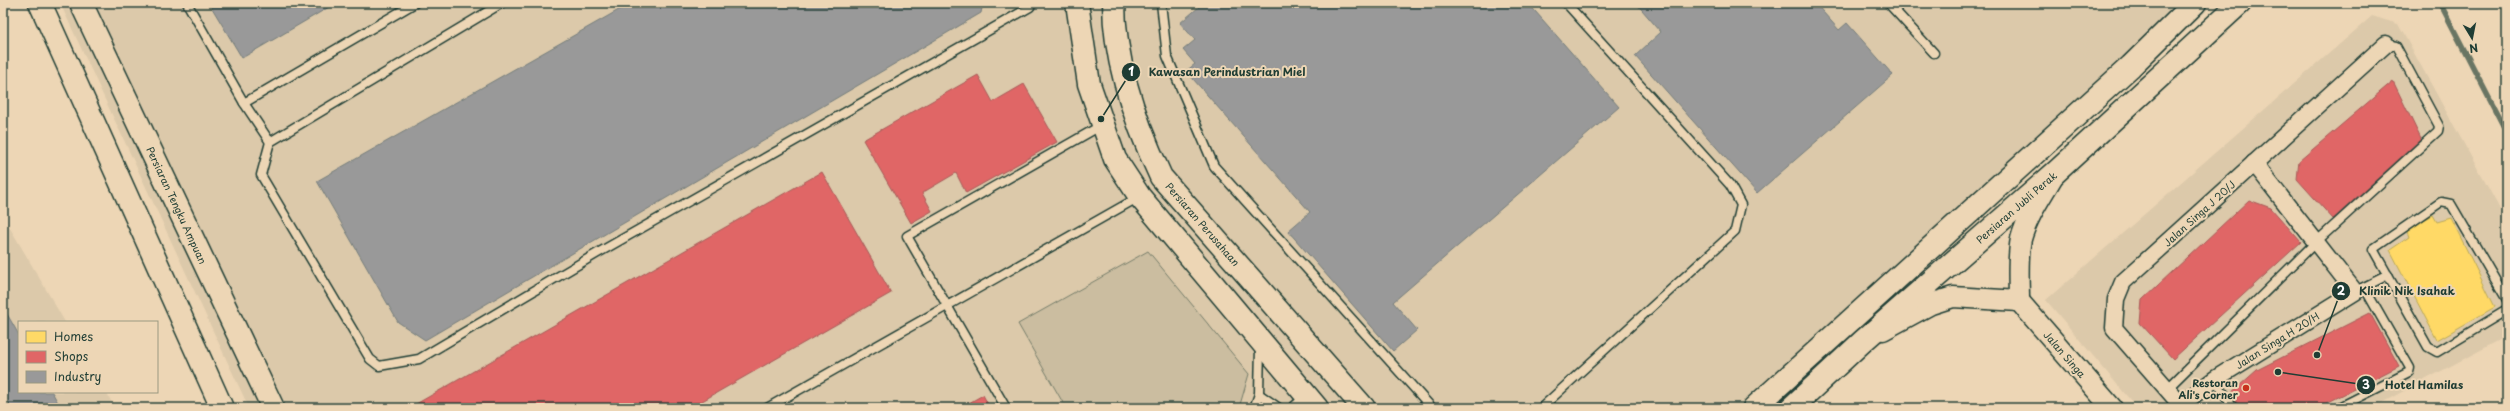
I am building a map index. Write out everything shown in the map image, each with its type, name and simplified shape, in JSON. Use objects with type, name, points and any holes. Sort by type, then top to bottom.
[{"type":"main road","points":[[40,3],[222,408]]},
{"type":"main road","name":"Persiaran Tengku Ampuan","points":[[81,3],[273,408]]},
{"type":"main road","points":[[1077,3],[1089,84],[1115,160],[1140,197],[1260,340],[1305,404]]},
{"type":"main road","name":"Persiaran Perusahaan","points":[[1114,3],[1120,65],[1147,147],[1161,177],[1364,408]]},
{"type":"main road","points":[[1754,408],[2131,66],[2195,3]]},
{"type":"main road","name":"Persiaran Jubli Perak","points":[[1791,408],[1863,341],[2056,172],[2240,3]]},
{"type":"street","name":"Jalan Singa J 20/J","points":[[2179,407],[2167,389],[2114,328],[2116,299],[2124,282],[2386,44]]},
{"type":"street","points":[[2254,164],[2316,242],[2360,290]]},
{"type":"street","points":[[1863,341],[1931,304],[1953,297],[2019,301],[2021,238],[2027,222],[2056,172]]},
{"type":"street","name":"Jalan Singa H 20/H","points":[[2179,407],[2215,379],[2360,290]]},
{"type":"street","name":"Jalan Singa","points":[[2019,301],[2112,408]]},
{"type":"street","points":[[1807,408],[1819,381]]},
{"type":"lane","points":[[187,3],[244,103],[270,142]]},
{"type":"lane","points":[[244,103],[415,3]]},
{"type":"lane","points":[[502,3],[270,142],[261,175],[370,359],[379,366],[393,365],[419,359],[603,250],[1030,7],[1032,3]]},
{"type":"lane","points":[[1161,3],[1167,56],[1214,166],[1432,408]]},
{"type":"lane","points":[[1541,408],[1735,231],[1741,205],[1730,185],[1566,3]]},
{"type":"lane","points":[[1888,3],[1934,53]]},
{"type":"lane","points":[[2167,389],[2316,242],[2438,131],[2439,126],[2396,46],[2386,44]]},
{"type":"lane","points":[[1006,408],[907,236],[1103,124]]},
{"type":"lane","points":[[767,408],[1140,197]]},
{"type":"lane","points":[[2507,300],[2451,204],[2441,202],[2373,248],[2428,347],[2437,352],[2507,310]]},
{"type":"lane","points":[[2338,408],[2409,372],[2410,368],[2360,290],[2388,275]]},
{"type":"lane","points":[[1254,408],[1259,394],[1260,340]]},
{"type":"lane","points":[[2215,379],[2233,408]]},
{"type":"lane","points":[[1259,394],[1279,408]]},
{"type":"shaded area","points":[[60,3],[2215,3],[1774,408],[249,408]]},
{"type":"shaded area","points":[[2372,16],[2398,24],[2507,222],[2507,336],[2372,408],[2137,408],[2046,300]]},
{"type":"shaded area","points":[[3,216],[64,321],[18,321],[18,393],[107,393],[115,408],[3,408]]},
{"type":"shaded area","points":[[1148,251],[1249,374],[1239,408],[1066,408],[1018,324]]},
{"type":"building: Homes","points":[[2433,215],[2437,222],[2451,218],[2495,307],[2437,340],[2390,250],[2409,237],[2406,229]]},
{"type":"building: Shops","points":[[978,75],[993,102],[1024,84],[1057,142],[966,193],[956,173],[922,193],[932,211],[911,223],[863,140]]},
{"type":"building: Shops","points":[[2393,81],[2421,139],[2333,219],[2297,179],[2299,161]]},
{"type":"building: Shops","points":[[822,172],[891,293],[690,408],[409,408]]},
{"type":"building: Shops","points":[[2249,200],[2271,208],[2301,242],[2173,359],[2140,323],[2142,300]]},
{"type":"building: Shops","points":[[2370,313],[2399,366],[2317,408],[2240,408],[2231,393],[2257,370]]},
{"type":"building: Shops","points":[[983,395],[990,408],[960,408]]},
{"type":"building: Industry","points":[[209,3],[336,3],[242,58]]},
{"type":"building: Industry","points":[[631,3],[983,3],[981,13],[425,340],[398,322],[317,181]]},
{"type":"building: Industry","points":[[1195,3],[1528,3],[1619,107],[1393,302],[1417,330],[1393,351],[1288,231],[1310,212],[1186,71],[1195,64],[1183,50],[1195,40],[1180,23],[1199,7]]},
{"type":"building: Industry","points":[[1636,3],[1815,3],[1839,30],[1847,23],[1893,75],[1757,193],[1635,56],[1661,32]]},
{"type":"building: Industry","points":[[3,307],[18,333],[18,393],[53,393],[61,408],[3,408]]},
{"type":"waterway","points":[[2440,3],[2507,133]]},
{"type":"place","name":"Kawasan Perindustrian Miel","points":[[1101,119]]},
{"type":"place","name":"Klinik Nik Isahak","points":[[2317,355]]},
{"type":"place","name":"Hotel Hamilas","points":[[2278,372]]},
{"type":"place","name":"Restoran Ali's Corner","points":[[2246,388]]}]
